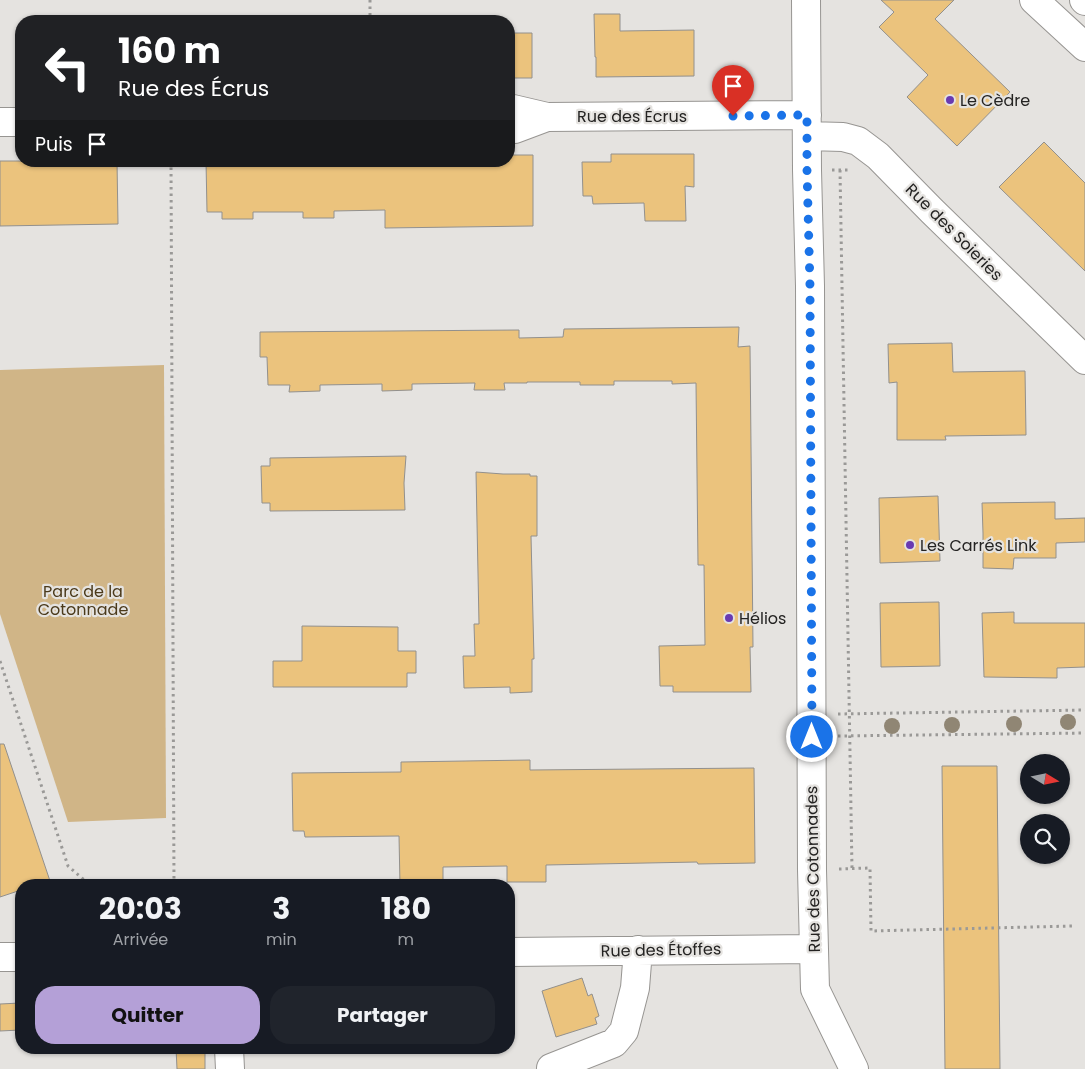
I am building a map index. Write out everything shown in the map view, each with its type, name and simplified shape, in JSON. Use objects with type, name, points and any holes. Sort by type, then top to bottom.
[{"type":"street","name":"Rue des Cotonnades","points":[[806,0],[810,296],[814,989],[854,1069]]},
{"type":"street","points":[[1034,0],[1085,48]]},
{"type":"street","name":"Rue des Écrus","points":[[515,109],[547,117],[807,126]]},
{"type":"street","name":"Rue des Écrus","points":[[515,129],[547,117]]},
{"type":"street","points":[[0,122],[15,122]]},
{"type":"street","name":"Rue des Soieries","points":[[807,126],[858,142],[878,156],[1085,360]]},
{"type":"street","name":"Rue des Étoffes","points":[[515,952],[814,949]]},
{"type":"street","points":[[551,1068],[614,1043],[624,1031],[635,988],[638,950]]},
{"type":"street","points":[[0,957],[15,957]]},
{"type":"street","points":[[230,1054],[230,1069]]},
{"type":"path","points":[[370,0],[370,15]]},
{"type":"path","points":[[171,167],[174,879]]},
{"type":"path","points":[[840,170],[852,869]]},
{"type":"path","points":[[0,661],[68,866],[83,879]]},
{"type":"path","points":[[812,726],[849,714],[1085,710]]},
{"type":"path","points":[[812,726],[850,736],[1085,733]]},
{"type":"path","points":[[812,870],[870,868],[871,931],[1072,926]]},
{"type":"green space","name":"Parc de la Cotonnade","points":[[164,365],[166,818],[68,822],[0,614],[0,370]]},
{"type":"building","points":[[881,0],[954,0],[935,19],[1010,92],[957,146],[907,97],[928,75],[879,27],[894,12]]},
{"type":"building","points":[[594,14],[620,14],[620,31],[694,30],[694,76],[596,77]]},
{"type":"building","points":[[515,33],[532,33],[532,78],[515,78]]},
{"type":"building","points":[[1044,142],[1085,183],[1085,271],[999,187]]},
{"type":"building","points":[[611,154],[694,154],[694,187],[685,186],[686,221],[645,221],[644,203],[593,204],[592,196],[583,196],[582,162],[611,162]]},
{"type":"building","points":[[515,155],[533,155],[533,226],[385,228],[385,210],[334,211],[334,218],[303,218],[303,212],[253,212],[253,219],[222,219],[222,212],[207,212],[206,167],[515,167]]},
{"type":"building","points":[[0,161],[15,161],[15,167],[117,167],[118,224],[0,226]]},
{"type":"building","points":[[739,327],[738,347],[750,346],[753,647],[750,647],[751,692],[673,692],[673,686],[660,686],[659,646],[705,645],[704,565],[698,565],[696,383],[672,384],[672,381],[614,381],[614,385],[580,385],[580,382],[527,382],[504,383],[505,390],[474,390],[475,383],[412,384],[412,390],[382,391],[382,384],[320,385],[320,391],[289,392],[290,385],[268,385],[267,357],[260,357],[260,332],[519,330],[519,338],[563,337],[564,329]]},
{"type":"building","points":[[952,343],[953,372],[1025,371],[1026,435],[945,436],[946,440],[897,440],[897,382],[889,383],[888,344]]},
{"type":"building","points":[[406,456],[405,510],[270,511],[270,503],[262,503],[261,466],[270,466],[270,458]]},
{"type":"building","points":[[476,472],[530,474],[530,476],[537,476],[537,536],[531,536],[534,659],[532,659],[532,692],[510,693],[510,687],[464,688],[463,656],[475,656],[474,624],[479,624]]},
{"type":"building","name":"Les Carrés Link","points":[[938,496],[940,561],[880,563],[879,498]]},
{"type":"building","points":[[1055,502],[1055,519],[1085,518],[1085,542],[1056,543],[1056,558],[1014,558],[1013,569],[983,568],[982,503]]},
{"type":"building","name":"Les Carrés Link","points":[[939,602],[940,666],[881,667],[880,603]]},
{"type":"building","points":[[1014,612],[1014,623],[1085,623],[1085,667],[1057,668],[1057,678],[984,677],[982,613]]},
{"type":"building","points":[[302,626],[398,627],[398,651],[416,651],[416,673],[407,673],[407,687],[273,687],[273,661],[302,661]]},
{"type":"building","points":[[0,744],[4,744],[49,879],[15,879],[15,892],[0,897]]},
{"type":"building","points":[[530,760],[530,770],[754,768],[755,863],[698,864],[697,862],[546,865],[546,882],[515,882],[515,879],[507,879],[507,866],[443,867],[443,879],[400,879],[399,836],[305,837],[304,831],[293,831],[292,773],[401,772],[401,762]]},
{"type":"building","points":[[942,766],[997,766],[1000,1069],[945,1069]]},
{"type":"building","points":[[582,978],[588,996],[592,994],[599,1016],[595,1018],[597,1024],[556,1037],[542,991]]},
{"type":"building","points":[[15,1003],[15,1030],[0,1031],[0,1004]]},
{"type":"building","points":[[176,1054],[205,1054],[205,1069],[177,1069]]},
{"type":"place","name":"Le Cèdre","points":[[950,100]]},
{"type":"place","name":"Les Carrés Link","points":[[910,545]]},
{"type":"place","name":"Hélios","points":[[729,618]]},
{"type":"route","points":[[733,116],[807,115],[810,286],[812,737]]}]
